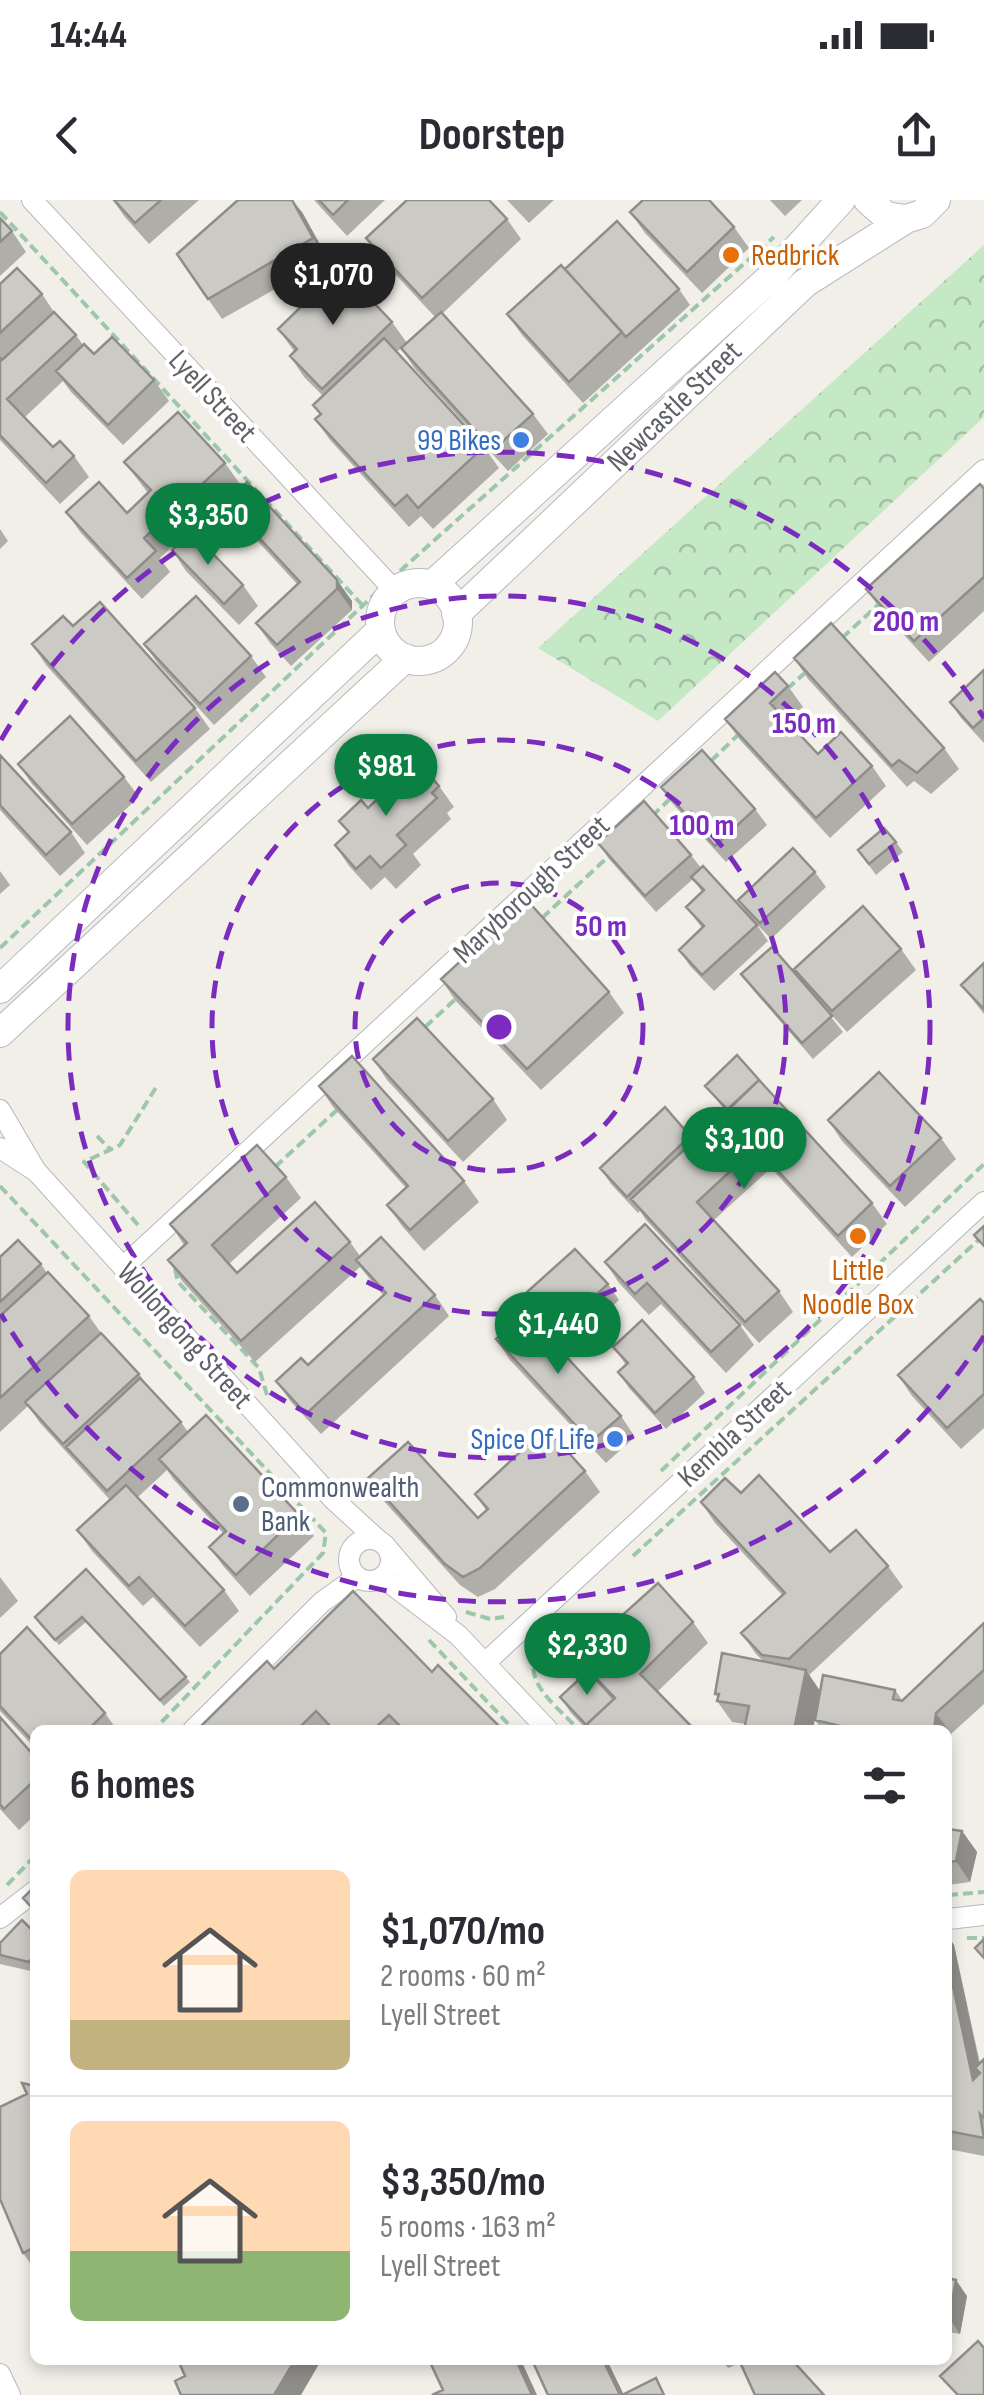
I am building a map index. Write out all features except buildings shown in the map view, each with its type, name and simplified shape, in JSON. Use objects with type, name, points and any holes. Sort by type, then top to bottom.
[{"type":"main road","name":"Newcastle Street","points":[[432,585],[772,276],[842,200]]},
{"type":"main road","points":[[868,200],[886,216],[906,219]]},
{"type":"main road","name":"Newcastle Street","points":[[456,614],[804,282],[906,219],[922,214],[936,200]]},
{"type":"main road","points":[[416,583],[432,585],[448,596],[456,614],[455,634],[444,652],[425,660],[404,658],[389,647],[380,630],[382,608],[395,591],[416,583]]},
{"type":"main road","points":[[0,989],[380,630]]},
{"type":"main road","points":[[0,1033],[404,658]]},
{"type":"street","name":"Lyell Street","points":[[32,200],[395,591]]},
{"type":"street","name":"Maryborough Street","points":[[123,1267],[984,470]]},
{"type":"street","name":"Wollongong Street","points":[[0,1110],[36,1171],[334,1500],[383,1544],[438,1605],[458,1635]]},
{"type":"street","name":"Wollongong Street","points":[[0,1148],[36,1171]]},
{"type":"street","name":"Kembla Street","points":[[485,1663],[984,1202]]},
{"type":"street","name":"Wollongong Street","points":[[334,1500],[353,1562]]},
{"type":"street","points":[[198,1725],[322,1602],[353,1562],[363,1540],[383,1544],[390,1565],[382,1577],[368,1581],[353,1562]]},
{"type":"street","name":"Wollongong Street","points":[[382,1577],[458,1635],[543,1725]]},
{"type":"street","points":[[0,1928],[7,1914],[30,1895]]},
{"type":"street","points":[[952,1919],[984,1915]]},
{"type":"street","points":[[0,2374],[10,2395]]},
{"type":"path","points":[[0,212],[363,606]]},
{"type":"path","points":[[838,642],[882,601]]},
{"type":"path","points":[[780,696],[809,669]]},
{"type":"path","points":[[707,764],[751,724]]},
{"type":"path","points":[[649,819],[678,792]]},
{"type":"path","points":[[532,928],[620,846]]},
{"type":"path","points":[[416,1036],[460,996]]},
{"type":"path","points":[[138,1225],[84,1166],[86,1159],[120,1145],[156,1086]]},
{"type":"path","points":[[270,1172],[343,1104]]},
{"type":"path","points":[[97,1136],[110,1149]]},
{"type":"path","points":[[657,1475],[984,1164]]},
{"type":"path","points":[[0,1186],[326,1533],[322,1553],[159,1725]]},
{"type":"path","points":[[626,1562],[984,1235]]},
{"type":"path","points":[[177,1262],[173,1273],[178,1282],[259,1368],[266,1394],[279,1408]]},
{"type":"path","points":[[460,1606],[476,1617],[510,1614]]},
{"type":"path","points":[[542,1639],[532,1662],[533,1681],[573,1725]]},
{"type":"path","points":[[0,1891],[30,1861]]},
{"type":"path","points":[[952,1895],[984,1892]]},
{"type":"green space","points":[[984,245],[984,417],[658,721],[538,648]]},
{"type":"place","name":"Redbrick","points":[[731,255]]},
{"type":"place","name":"99 Bikes","points":[[521,440]]},
{"type":"place","name":"Little Noodle Box","points":[[858,1236]]},
{"type":"place","name":"Spice Of Life","points":[[615,1439]]},
{"type":"place","name":"Commonwealth Bank","points":[[241,1504]]}]
